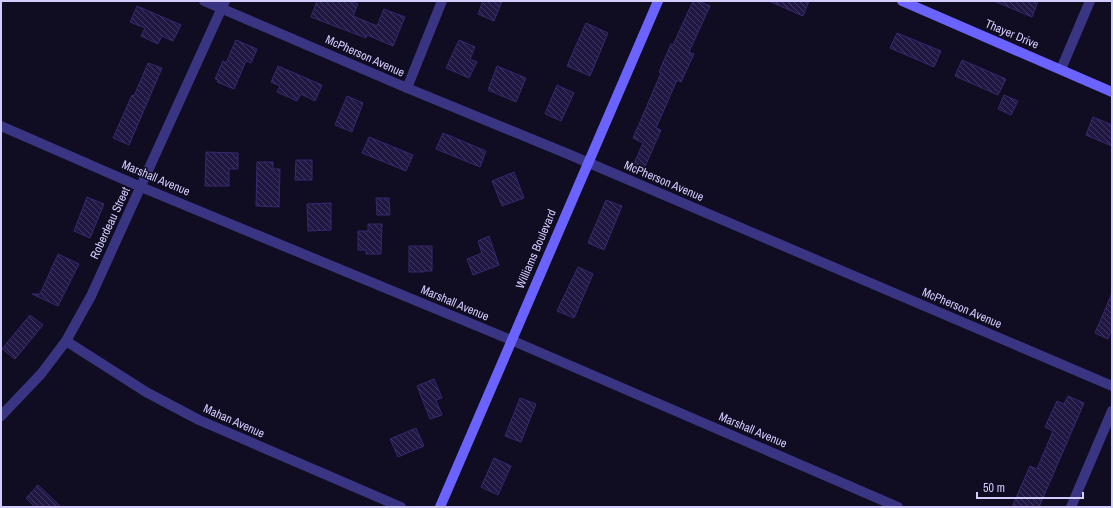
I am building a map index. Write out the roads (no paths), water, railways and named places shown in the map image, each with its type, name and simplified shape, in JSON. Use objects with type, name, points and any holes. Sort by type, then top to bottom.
[{"type":"street","name":"McPherson Avenue","points":[[204,1],[224,5],[407,88],[588,163],[1112,386]]},
{"type":"street","points":[[407,88],[442,1]]},
{"type":"street","name":"Williams Boulevard","points":[[440,507],[658,1]]},
{"type":"street","name":"Thayer Drive","points":[[902,1],[1112,92]]},
{"type":"street","points":[[1060,70],[1090,1]]},
{"type":"street","name":"Roberdeau Street","points":[[1,416],[41,374],[66,341],[91,296],[224,5]]},
{"type":"street","name":"Marshall Avenue","points":[[1,126],[141,187],[511,340],[898,507]]},
{"type":"street","name":"Mahan Avenue","points":[[66,341],[146,392],[199,420],[401,507]]},
{"type":"street","points":[[1071,507],[1112,411]]}]
